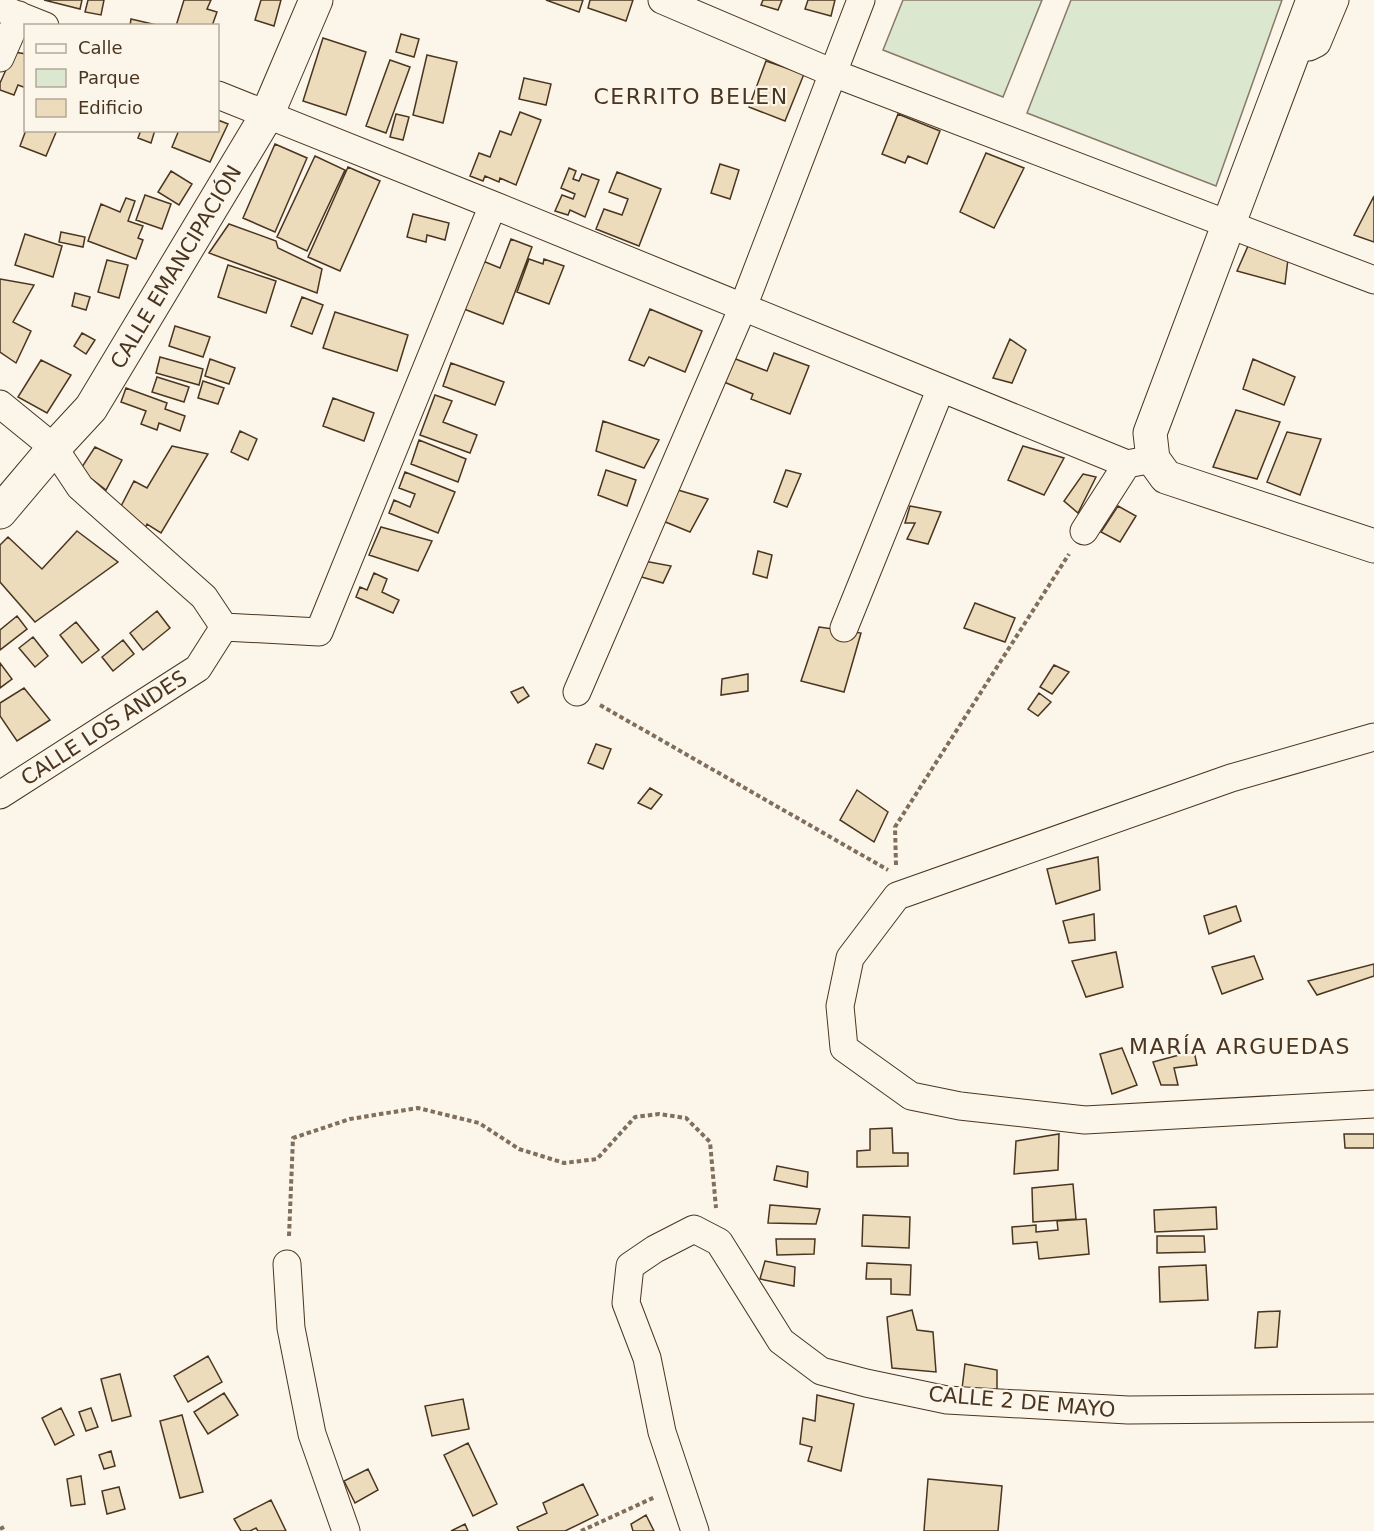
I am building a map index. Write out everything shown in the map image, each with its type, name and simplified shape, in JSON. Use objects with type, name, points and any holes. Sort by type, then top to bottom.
[{"type":"street","name":"CALLE EMANCIPACIÓN","points":[[0,512],[91,408],[267,115],[316,0]]},
{"type":"street","points":[[662,0],[833,73],[1374,280]]},
{"type":"street","points":[[577,692],[743,307],[861,0]]},
{"type":"street","points":[[1084,531],[1140,461],[1313,0]]},
{"type":"street","points":[[1297,42],[1309,47],[1317,43],[1335,0]]},
{"type":"street","points":[[0,58],[10,11],[40,24]]},
{"type":"street","points":[[219,95],[941,388],[1140,461],[1166,477],[1374,546]]},
{"type":"street","points":[[0,404],[54,448],[80,487],[204,597],[224,627],[319,633],[493,205]]},
{"type":"street","points":[[844,628],[941,388]]},
{"type":"street","name":"CALLE LOS ANDES","points":[[0,795],[198,668],[224,627]]},
{"type":"street","points":[[1374,737],[1231,778],[897,896],[850,958],[840,1006],[844,1048],[911,1096],[960,1106],[1085,1120],[1374,1104]]},
{"type":"street","points":[[695,1531],[662,1432],[647,1358],[626,1303],[630,1266],[655,1249],[694,1229],[719,1242]]},
{"type":"street","name":"CALLE 2 DE MAYO","points":[[719,1242],[781,1341],[821,1371],[866,1383],[946,1400],[1128,1410],[1374,1408]]},
{"type":"street","points":[[287,1264],[291,1328],[312,1434],[346,1531]]},
{"type":"path","points":[[577,692],[897,875],[895,828],[1084,531]]},
{"type":"path","points":[[287,1264],[293,1138],[350,1119],[418,1108],[479,1123],[519,1149],[564,1164],[597,1159],[635,1117],[659,1114],[686,1118],[710,1143],[719,1242]]},
{"type":"path","points":[[581,1531],[680,1486]]},
{"type":"path","points":[[0,1529],[6,1526]]},
{"type":"green space","points":[[903,0],[1042,0],[1003,97],[883,50]]},
{"type":"green space","points":[[1071,0],[1282,0],[1216,186],[1027,113]]},
{"type":"building","points":[[44,0],[82,0],[80,9]]},
{"type":"building","points":[[88,0],[104,0],[101,15],[85,12]]},
{"type":"building","points":[[184,0],[211,0],[207,9],[217,12],[213,24],[177,24]]},
{"type":"building","points":[[261,0],[281,0],[274,26],[255,20]]},
{"type":"building","points":[[546,0],[583,0],[579,12]]},
{"type":"building","points":[[590,0],[633,0],[626,21],[588,8]]},
{"type":"building","points":[[763,0],[782,0],[778,10],[761,5]]},
{"type":"building","points":[[808,0],[835,0],[831,16],[805,9]]},
{"type":"building","points":[[131,19],[152,24],[130,24]]},
{"type":"building","points":[[401,34],[419,39],[414,57],[396,52]]},
{"type":"building","points":[[323,38],[366,52],[346,115],[303,101]]},
{"type":"building","points":[[14,52],[24,54],[24,87],[18,85],[14,95],[0,90],[0,83]]},
{"type":"building","points":[[427,55],[457,62],[443,123],[413,115]]},
{"type":"building","points":[[390,60],[410,67],[386,133],[366,126]]},
{"type":"building","points":[[766,61],[804,74],[785,121],[749,107]]},
{"type":"building","points":[[524,78],[551,84],[546,105],[519,99]]},
{"type":"building","points":[[520,112],[541,120],[516,185],[500,178],[499,182],[485,176],[483,181],[470,176],[479,153],[490,157],[500,131],[511,135]]},
{"type":"building","points":[[396,114],[409,117],[403,140],[390,137]]},
{"type":"building","points":[[898,114],[940,131],[927,164],[908,156],[905,163],[882,154]]},
{"type":"building","points":[[219,120],[228,124],[210,162],[172,147],[178,132],[219,132]]},
{"type":"building","points":[[25,132],[56,132],[46,156],[20,146]]},
{"type":"building","points":[[140,132],[154,132],[151,143],[138,138]]},
{"type":"building","points":[[275,144],[307,158],[275,232],[243,218]]},
{"type":"building","points":[[986,153],[1024,168],[994,228],[960,212]]},
{"type":"building","points":[[315,156],[345,170],[307,251],[277,237]]},
{"type":"building","points":[[720,164],[739,170],[730,199],[711,193]]},
{"type":"building","points":[[348,167],[380,181],[340,271],[308,257]]},
{"type":"building","points":[[569,168],[576,171],[573,179],[579,181],[582,174],[599,180],[585,217],[570,210],[568,215],[555,211],[562,195],[573,199],[575,194],[561,188]]},
{"type":"building","points":[[171,171],[192,184],[179,205],[158,192]]},
{"type":"building","points":[[617,172],[661,189],[639,246],[596,229],[604,209],[622,215],[628,199],[609,192]]},
{"type":"building","points":[[145,195],[171,204],[162,229],[136,220]]},
{"type":"building","points":[[1374,196],[1374,242],[1354,235]]},
{"type":"building","points":[[126,198],[135,201],[128,221],[143,226],[138,238],[143,240],[136,259],[88,241],[101,204],[120,212]]},
{"type":"building","points":[[413,214],[449,223],[445,240],[427,235],[426,242],[407,237]]},
{"type":"building","points":[[229,224],[276,241],[278,248],[322,269],[317,293],[209,253]]},
{"type":"building","points":[[61,232],[85,237],[83,247],[59,242]]},
{"type":"building","points":[[25,234],[62,246],[53,277],[15,265]]},
{"type":"building","points":[[511,239],[532,247],[503,324],[464,309],[483,261],[500,268]]},
{"type":"building","points":[[1248,246],[1288,259],[1285,284],[1237,271]]},
{"type":"building","points":[[529,259],[543,264],[544,259],[564,266],[549,304],[517,292]]},
{"type":"building","points":[[107,260],[128,265],[119,298],[98,292]]},
{"type":"building","points":[[228,265],[276,281],[266,313],[218,297]]},
{"type":"building","points":[[0,279],[34,285],[13,322],[31,331],[16,363],[0,352]]},
{"type":"building","points":[[75,293],[90,297],[86,310],[72,306]]},
{"type":"building","points":[[302,297],[323,305],[312,334],[291,326]]},
{"type":"building","points":[[650,309],[702,331],[685,372],[649,357],[644,366],[629,360]]},
{"type":"building","points":[[335,312],[408,335],[397,371],[323,348]]},
{"type":"building","points":[[175,326],[210,337],[203,357],[169,346]]},
{"type":"building","points":[[82,333],[95,340],[86,354],[74,346]]},
{"type":"building","points":[[1010,339],[1026,350],[1012,383],[993,378]]},
{"type":"building","points":[[774,353],[809,366],[790,414],[751,399],[753,394],[724,382],[733,358],[767,371]]},
{"type":"building","points":[[160,357],[203,369],[199,385],[156,373]]},
{"type":"building","points":[[210,359],[235,368],[229,384],[205,376]]},
{"type":"building","points":[[1253,359],[1295,377],[1284,405],[1243,389]]},
{"type":"building","points":[[41,360],[71,375],[47,413],[18,397]]},
{"type":"building","points":[[451,363],[504,382],[495,405],[443,386]]},
{"type":"building","points":[[157,377],[189,387],[184,402],[152,392]]},
{"type":"building","points":[[203,381],[224,388],[218,404],[198,398]]},
{"type":"building","points":[[126,388],[167,403],[165,409],[185,416],[180,431],[159,423],[157,430],[141,424],[146,411],[121,402]]},
{"type":"building","points":[[435,395],[452,401],[443,422],[477,435],[470,453],[420,435]]},
{"type":"building","points":[[333,398],[374,413],[364,441],[323,426]]},
{"type":"building","points":[[1236,410],[1280,422],[1257,479],[1213,467]]},
{"type":"building","points":[[603,421],[659,440],[644,468],[596,451]]},
{"type":"building","points":[[240,431],[257,439],[248,460],[231,452]]},
{"type":"building","points":[[1287,432],[1321,439],[1300,495],[1267,482]]},
{"type":"building","points":[[419,440],[466,459],[458,482],[411,464]]},
{"type":"building","points":[[172,446],[208,454],[161,533],[147,524],[142,535],[117,514],[134,481],[147,488]]},
{"type":"building","points":[[1023,446],[1064,458],[1044,495],[1008,480]]},
{"type":"building","points":[[95,447],[122,460],[106,490],[80,470]]},
{"type":"building","points":[[606,470],[636,480],[627,506],[598,495]]},
{"type":"building","points":[[786,470],[801,474],[787,507],[774,502]]},
{"type":"building","points":[[405,472],[455,492],[438,533],[389,513],[394,500],[410,507],[415,494],[399,488]]},
{"type":"building","points":[[1083,474],[1096,477],[1078,513],[1064,501]]},
{"type":"building","points":[[678,490],[708,499],[690,532],[663,521]]},
{"type":"building","points":[[910,506],[941,512],[928,544],[907,539],[915,523],[905,523]]},
{"type":"building","points":[[1118,506],[1136,516],[1120,542],[1101,532]]},
{"type":"building","points":[[381,527],[432,541],[418,571],[369,555]]},
{"type":"building","points":[[77,531],[118,562],[35,622],[0,582],[0,545],[8,537],[42,569]]},
{"type":"building","points":[[758,551],[772,555],[767,578],[753,574]]},
{"type":"building","points":[[644,561],[671,566],[663,583],[638,576]]},
{"type":"building","points":[[374,573],[387,579],[382,592],[399,600],[393,613],[356,597],[360,587],[367,590]]},
{"type":"building","points":[[975,603],[1015,618],[1005,642],[964,628]]},
{"type":"building","points":[[157,611],[170,628],[143,650],[130,633]]},
{"type":"building","points":[[17,616],[27,629],[0,650],[0,630]]},
{"type":"building","points":[[76,622],[99,650],[82,663],[60,635]]},
{"type":"building","points":[[819,627],[861,633],[844,692],[801,681]]},
{"type":"building","points":[[33,637],[48,656],[35,667],[19,648]]},
{"type":"building","points":[[123,640],[134,654],[113,671],[102,657]]},
{"type":"building","points":[[0,663],[12,679],[0,688]]},
{"type":"building","points":[[1054,665],[1069,672],[1052,694],[1040,687]]},
{"type":"building","points":[[748,674],[748,691],[721,695],[722,679]]},
{"type":"building","points":[[523,687],[529,696],[518,703],[511,692]]},
{"type":"building","points":[[24,688],[50,720],[17,741],[0,716],[0,703]]},
{"type":"building","points":[[1039,693],[1051,702],[1038,716],[1028,709]]},
{"type":"building","points":[[596,744],[611,749],[603,769],[588,763]]},
{"type":"building","points":[[650,788],[662,795],[651,809],[638,803]]},
{"type":"building","points":[[857,790],[888,812],[874,842],[840,820]]},
{"type":"building","points":[[1098,857],[1100,890],[1056,904],[1047,869]]},
{"type":"building","points":[[1236,906],[1241,921],[1209,934],[1204,916]]},
{"type":"building","points":[[1094,914],[1095,940],[1069,943],[1063,921]]},
{"type":"building","points":[[1116,952],[1123,987],[1086,997],[1072,961]]},
{"type":"building","points":[[1254,956],[1263,979],[1222,994],[1212,967]]},
{"type":"building","points":[[1374,964],[1374,976],[1317,995],[1308,981]]},
{"type":"building","points":[[1122,1048],[1137,1085],[1112,1094],[1100,1054]]},
{"type":"building","points":[[1194,1051],[1197,1065],[1174,1068],[1178,1085],[1161,1085],[1153,1062]]},
{"type":"building","points":[[892,1128],[893,1153],[908,1153],[908,1166],[857,1167],[857,1151],[870,1150],[870,1129]]},
{"type":"building","points":[[1059,1134],[1058,1170],[1014,1174],[1016,1141]]},
{"type":"building","points":[[1344,1134],[1374,1134],[1374,1148],[1345,1148]]},
{"type":"building","points":[[777,1166],[808,1172],[807,1187],[774,1180]]},
{"type":"building","points":[[1073,1184],[1076,1219],[1033,1222],[1032,1188]]},
{"type":"building","points":[[770,1205],[820,1209],[816,1224],[768,1223]]},
{"type":"building","points":[[1216,1207],[1217,1229],[1155,1232],[1154,1210]]},
{"type":"building","points":[[863,1215],[910,1217],[909,1248],[862,1246]]},
{"type":"building","points":[[1086,1219],[1089,1254],[1039,1259],[1037,1242],[1013,1244],[1012,1227],[1036,1225],[1036,1232],[1058,1230],[1057,1221]]},
{"type":"building","points":[[1157,1236],[1204,1236],[1205,1252],[1157,1253]]},
{"type":"building","points":[[776,1239],[815,1239],[814,1254],[777,1255]]},
{"type":"building","points":[[765,1261],[795,1267],[794,1286],[760,1279]]},
{"type":"building","points":[[867,1263],[911,1265],[910,1295],[891,1294],[891,1279],[866,1279]]},
{"type":"building","points":[[1206,1265],[1208,1300],[1160,1302],[1159,1267]]},
{"type":"building","points":[[912,1310],[917,1330],[933,1332],[936,1372],[892,1368],[887,1317]]},
{"type":"building","points":[[1280,1311],[1277,1347],[1255,1348],[1258,1312]]},
{"type":"building","points":[[208,1356],[222,1382],[188,1402],[174,1376]]},
{"type":"building","points":[[965,1364],[997,1370],[997,1390],[962,1389]]},
{"type":"building","points":[[120,1374],[131,1416],[112,1421],[101,1379]]},
{"type":"building","points":[[224,1393],[238,1415],[208,1434],[194,1412]]},
{"type":"building","points":[[817,1395],[854,1404],[841,1471],[808,1461],[812,1447],[800,1444],[803,1418],[815,1421]]},
{"type":"building","points":[[463,1399],[469,1429],[432,1436],[425,1406]]},
{"type":"building","points":[[61,1408],[74,1435],[55,1445],[42,1418]]},
{"type":"building","points":[[91,1408],[98,1427],[86,1431],[79,1412]]},
{"type":"building","points":[[182,1415],[203,1492],[180,1498],[160,1421]]},
{"type":"building","points":[[468,1443],[497,1504],[473,1516],[444,1455]]},
{"type":"building","points":[[111,1451],[115,1466],[104,1469],[99,1455]]},
{"type":"building","points":[[368,1469],[378,1490],[355,1503],[344,1481]]},
{"type":"building","points":[[81,1476],[85,1504],[71,1506],[67,1479]]},
{"type":"building","points":[[928,1479],[1002,1486],[998,1531],[924,1531]]},
{"type":"building","points":[[583,1484],[598,1515],[565,1531],[519,1531],[517,1527],[547,1513],[543,1503]]},
{"type":"building","points":[[119,1487],[125,1509],[107,1514],[102,1491]]},
{"type":"building","points":[[271,1500],[286,1531],[258,1531],[256,1528],[241,1531],[234,1519]]},
{"type":"building","points":[[646,1515],[654,1531],[633,1531],[631,1524]]},
{"type":"building","points":[[465,1524],[468,1531],[451,1531]]},
{"type":"district","name":"CERRITO BELEN","points":[[691,96]]},
{"type":"district","name":"MARÍA ARGUEDAS","points":[[1240,1046]]}]
